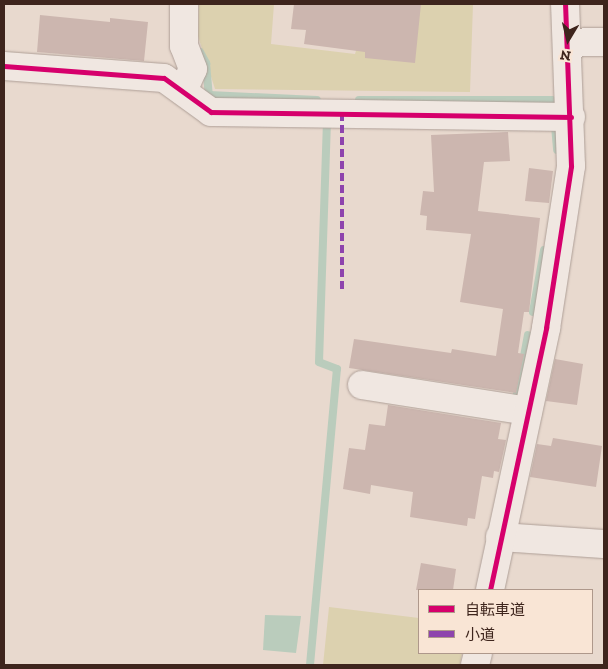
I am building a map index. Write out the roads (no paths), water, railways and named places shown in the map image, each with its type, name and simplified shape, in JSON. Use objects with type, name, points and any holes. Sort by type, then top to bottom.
[{"type":"street","points":[[183,91],[193,69],[184,46],[184,4]]},
{"type":"street","points":[[490,589],[546,328],[571,166],[571,116],[565,4]]},
{"type":"street","points":[[568,43],[604,42]]},
{"type":"street","points":[[4,66],[164,78],[211,112],[571,116]]},
{"type":"street","points":[[362,385],[528,411]]},
{"type":"street","points":[[500,537],[604,544]]},
{"type":"waterway","points":[[200,52],[206,63],[209,95],[317,100]]},
{"type":"waterway","points":[[359,100],[552,100]]},
{"type":"waterway","points":[[310,665],[337,369],[319,362],[327,126]]},
{"type":"waterway","points":[[555,126],[557,150]]},
{"type":"waterway","points":[[533,312],[544,250]]},
{"type":"waterway","points":[[516,399],[528,335]]}]
